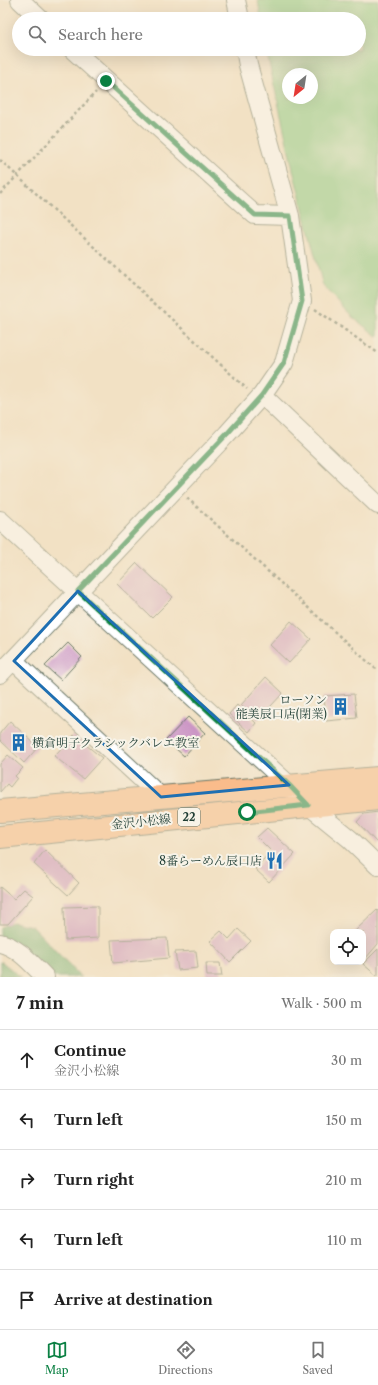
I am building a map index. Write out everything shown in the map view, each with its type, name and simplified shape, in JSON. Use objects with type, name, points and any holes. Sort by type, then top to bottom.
[{"type":"main road","name":"金沢小松線","points":[[0,811],[378,778]]},
{"type":"main road","name":"金沢小松線","points":[[0,837],[378,799]]},
{"type":"street","points":[[20,0],[33,12]]},
{"type":"street","points":[[236,0],[239,12]]},
{"type":"street","points":[[79,56],[255,215],[290,216]]},
{"type":"street","points":[[0,674],[14,661],[262,395],[284,363],[302,301],[290,216],[246,56]]},
{"type":"street","points":[[262,395],[378,505]]},
{"type":"street","points":[[0,520],[289,785],[308,805],[350,839],[378,866]]},
{"type":"street","points":[[14,661],[161,797]]},
{"type":"street","points":[[0,943],[8,945],[28,960],[45,977]]},
{"type":"path","points":[[0,194],[106,81]]},
{"type":"path","points":[[0,160],[249,391],[262,395]]},
{"type":"path","points":[[302,301],[378,353]]},
{"type":"path","points":[[176,488],[378,671]]},
{"type":"highlighted area","points":[[78,591],[289,785],[161,797],[14,661]]},
{"type":"green space","points":[[258,0],[378,0],[378,337],[351,316],[323,286],[294,174],[268,56],[366,56],[366,12],[260,12]]},
{"type":"green space","points":[[13,922],[32,926],[81,977],[54,977],[0,938],[0,927]]},
{"type":"green space","points":[[0,962],[2,962],[21,977],[0,977]]},
{"type":"building","points":[[137,563],[173,597],[152,618],[117,584]]},
{"type":"building","points":[[291,621],[311,639],[289,663],[270,645]]},
{"type":"building","points":[[68,643],[82,657],[61,680],[45,666]]},
{"type":"building","points":[[266,677],[283,693],[258,720],[241,705]]},
{"type":"building","name":"ローソン 能美辰口店(閉業)","points":[[354,694],[357,718],[326,721],[324,696]]},
{"type":"building","points":[[237,705],[256,723],[249,732],[229,714]]},
{"type":"building","points":[[188,717],[205,733],[184,756],[166,740]]},
{"type":"building","name":"横倉明子クラシックバレエ教室","points":[[10,721],[38,747],[24,763],[0,740],[0,733]]},
{"type":"building","points":[[74,735],[102,758],[83,779],[54,756]]},
{"type":"building","points":[[8,755],[23,768],[15,776],[17,778],[10,787],[7,784],[0,792],[0,764]]},
{"type":"building","points":[[378,812],[378,844],[357,822],[364,814]]},
{"type":"building","name":"8番らーめん辰口店","points":[[267,828],[295,854],[269,882],[255,869],[271,851],[257,837]]},
{"type":"building","points":[[45,850],[79,883],[68,895],[34,864]]},
{"type":"building","points":[[0,887],[14,899],[24,889],[33,896],[8,924],[0,924]]},
{"type":"building","points":[[98,906],[98,938],[65,940],[64,907]]},
{"type":"building","points":[[377,910],[378,911],[378,944],[366,958],[366,929],[357,929]]},
{"type":"building","points":[[238,929],[251,941],[230,962],[210,941],[221,931],[229,939]]},
{"type":"building","points":[[167,938],[169,958],[113,963],[111,940]]},
{"type":"building","points":[[378,949],[377,976],[364,965],[366,965],[366,961]]},
{"type":"building","points":[[196,951],[198,968],[178,970],[175,952]]},
{"type":"building","points":[[206,963],[220,963],[222,976],[207,976]]},
{"type":"place","name":"ローソン 能美辰口店(閉業)","points":[[340,707]]},
{"type":"place","name":"横倉明子クラシックバレエ教室","points":[[19,743]]},
{"type":"place","name":"8番らーめん辰口店","points":[[275,861]]},
{"type":"route","points":[[106,81],[255,215],[290,216],[302,301],[284,363],[262,395],[227,434],[78,591],[289,785],[308,805],[247,812]]}]
